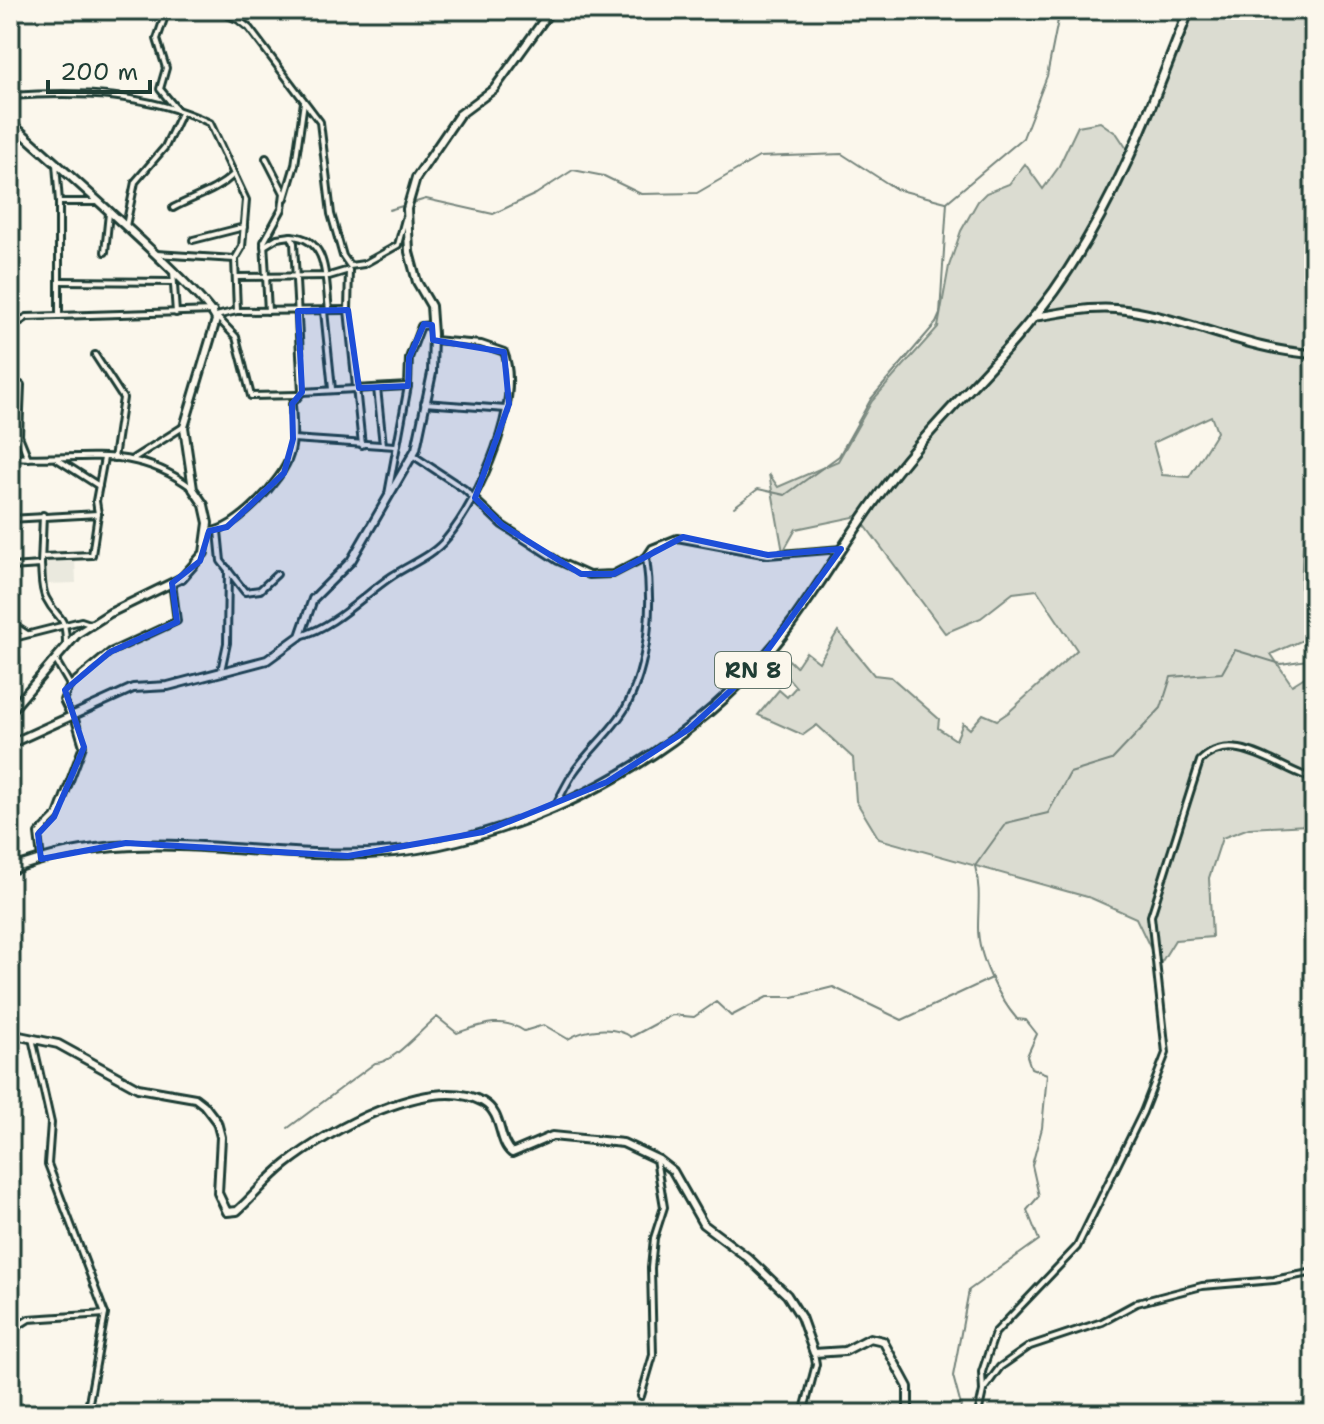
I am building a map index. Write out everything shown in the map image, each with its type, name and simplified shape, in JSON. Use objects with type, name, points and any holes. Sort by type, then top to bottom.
[{"type":"main road","name":"RN 8","points":[[10,870],[76,849],[126,843],[302,855],[395,852],[459,840],[556,804],[634,767],[720,703],[791,623],[904,462],[1033,317],[1075,260],[1128,165],[1189,10]]},
{"type":"street","points":[[10,60],[17,10]]},
{"type":"street","points":[[167,10],[157,39],[166,68],[160,89],[180,112]]},
{"type":"street","points":[[216,10],[249,28],[320,122],[331,214],[343,256],[350,266],[364,264],[398,245],[419,172],[459,115],[494,89],[551,10]]},
{"type":"street","points":[[10,96],[82,92],[137,100],[210,123],[246,200],[242,247],[235,259],[237,311]]},
{"type":"street","points":[[268,311],[264,246],[295,165],[304,101]]},
{"type":"street","points":[[125,228],[135,182],[165,147],[180,112]]},
{"type":"street","points":[[10,122],[173,271],[236,337],[251,396],[408,386]]},
{"type":"street","points":[[266,158],[283,188],[284,200]]},
{"type":"street","points":[[56,164],[59,316]]},
{"type":"street","points":[[173,208],[196,196],[210,194],[234,174]]},
{"type":"street","points":[[59,202],[97,202]]},
{"type":"street","points":[[300,636],[313,599],[351,561],[414,456],[432,373],[433,340],[431,306],[417,282],[409,252],[409,205]]},
{"type":"street","points":[[105,252],[109,213]]},
{"type":"street","points":[[193,240],[244,227]]},
{"type":"street","points":[[264,246],[277,238],[291,236],[308,240],[321,253],[332,389]]},
{"type":"street","points":[[209,531],[227,527],[284,473],[293,439],[292,404],[300,393],[296,276],[291,236]]},
{"type":"street","points":[[154,254],[235,259]]},
{"type":"street","points":[[236,277],[324,276],[349,270],[348,310],[359,388],[362,445]]},
{"type":"street","points":[[173,271],[176,313]]},
{"type":"street","points":[[59,281],[173,282]]},
{"type":"street","points":[[1033,317],[1084,309],[1126,309],[1274,349],[1314,354]]},
{"type":"street","points":[[10,328],[27,317],[348,310]]},
{"type":"street","points":[[193,489],[184,427],[215,314]]},
{"type":"street","points":[[388,496],[408,386],[409,358],[421,326],[432,325]]},
{"type":"street","points":[[10,744],[133,688],[168,686],[267,660],[300,636],[319,630],[391,577],[436,549],[474,497],[506,409],[510,389],[504,352],[481,344],[433,340]]},
{"type":"street","points":[[95,355],[123,398],[114,458]]},
{"type":"street","points":[[10,386],[21,385],[19,436],[28,459]]},
{"type":"street","points":[[377,387],[383,445]]},
{"type":"street","points":[[424,403],[506,409]]},
{"type":"street","points":[[134,458],[184,427]]},
{"type":"street","points":[[293,439],[395,446]]},
{"type":"street","points":[[414,456],[474,497],[502,525],[581,574],[613,574],[646,557],[652,548],[683,537],[768,555],[841,549]]},
{"type":"street","points":[[10,457],[134,458],[155,465],[193,489],[204,505],[209,531],[200,561],[172,583],[90,624],[66,645],[11,708]]},
{"type":"street","points":[[42,557],[92,555],[104,457]]},
{"type":"street","points":[[57,459],[99,486]]},
{"type":"street","points":[[10,519],[98,514]]},
{"type":"street","points":[[43,515],[41,565],[46,599],[61,614],[66,627],[66,645]]},
{"type":"street","points":[[218,531],[217,545],[228,569],[245,592],[252,593],[277,574]]},
{"type":"street","points":[[556,804],[574,772],[624,711],[633,691],[644,651],[648,613],[650,588],[646,557]]},
{"type":"street","points":[[10,567],[41,565]]},
{"type":"street","points":[[220,674],[227,643],[228,569]]},
{"type":"street","points":[[41,859],[38,834],[57,815],[83,746],[73,716],[63,700],[70,685],[110,652],[177,621],[172,583]]},
{"type":"street","points":[[10,664],[16,660],[11,639],[81,621],[90,624]]},
{"type":"street","points":[[10,623],[29,635]]},
{"type":"street","points":[[54,659],[70,685]]},
{"type":"street","points":[[978,1414],[983,1391],[982,1372],[995,1333],[1077,1247],[1143,1112],[1166,1053],[1151,916],[1200,761],[1214,750],[1240,749],[1276,760],[1314,779]]},
{"type":"street","points":[[10,1034],[58,1044],[138,1088],[195,1098],[204,1105],[217,1122],[221,1137],[218,1193],[227,1212],[237,1211],[268,1179],[309,1148],[378,1111],[429,1093],[465,1096],[485,1103],[498,1117],[506,1147],[512,1153],[552,1136],[623,1143],[673,1171],[703,1224],[747,1257],[787,1295],[801,1317],[816,1364],[803,1414]]},
{"type":"street","points":[[32,1038],[51,1123],[48,1164],[105,1314],[87,1414]]},
{"type":"street","points":[[641,1396],[653,1355],[651,1268],[654,1238],[664,1207],[656,1159]]},
{"type":"street","points":[[983,1391],[1000,1367],[1030,1346],[1102,1322],[1137,1303],[1202,1286],[1274,1280],[1314,1272]]},
{"type":"street","points":[[10,1331],[29,1319],[105,1314]]},
{"type":"street","points":[[814,1353],[845,1351],[870,1338],[883,1341],[908,1387],[908,1414]]},
{"type":"street","points":[[10,1407],[13,1414]]},
{"type":"highlighted area","points":[[348,310],[359,388],[408,386],[409,358],[424,324],[432,325],[433,340],[504,352],[509,404],[475,498],[502,525],[581,574],[613,574],[683,537],[768,555],[841,549],[754,669],[689,729],[607,782],[483,832],[348,856],[126,843],[41,859],[38,834],[54,817],[84,747],[65,690],[110,652],[177,622],[172,583],[200,561],[209,531],[227,527],[284,473],[293,439],[292,404],[302,392],[298,311]]},
{"type":"shaded area","points":[[1195,10],[1314,10],[1314,543],[1303,544],[1301,590],[1314,604],[1310,637],[1271,654],[1292,685],[1308,675],[1314,676],[1314,818],[1308,825],[1249,828],[1222,838],[1209,878],[1212,937],[1175,940],[1159,966],[1136,918],[1091,898],[879,839],[856,801],[853,758],[817,725],[803,735],[758,715],[779,690],[787,697],[796,687],[782,671],[789,660],[796,667],[806,652],[819,662],[838,631],[874,675],[891,677],[939,719],[938,728],[956,740],[963,723],[970,729],[983,714],[997,720],[1077,650],[1037,590],[1013,593],[981,618],[945,633],[858,516],[796,529],[783,552],[769,474],[778,487],[838,461],[872,401],[938,327],[949,266],[961,231],[986,193],[1009,184],[1025,164],[1043,189],[1058,168],[1078,126],[1100,122],[1117,134],[1133,158]],"holes":[[[1211,416],[1217,432],[1189,477],[1162,475],[1153,443]]]},
{"type":"shaded area","points":[[75,558],[76,583],[46,584],[46,559]]},
{"type":"waterway","points":[[734,507],[758,489],[785,495],[839,456],[871,399],[936,323],[940,314],[947,202],[1023,138],[1047,76],[1060,10]]},
{"type":"waterway","points":[[389,210],[426,199],[493,214],[536,194],[573,170],[604,176],[641,194],[697,193],[759,157],[842,154],[896,189],[946,202]]},
{"type":"waterway","points":[[958,1414],[961,1406],[953,1376],[969,1290],[1039,1240],[1027,1210],[1039,1196],[1032,1165],[1042,1128],[1047,1074],[1031,1068],[1027,1056],[1037,1034],[1026,1020],[1017,1019],[1010,1010],[986,964],[979,939],[979,890],[975,866],[1006,823],[1048,813],[1070,773],[1112,760],[1161,708],[1171,677],[1222,673],[1235,650],[1281,664],[1314,659]]},
{"type":"waterway","points":[[288,1128],[375,1063],[390,1058],[437,1017],[457,1033],[499,1023],[524,1031],[544,1025],[568,1039],[599,1030],[616,1031],[631,1037],[672,1015],[694,1017],[716,1002],[731,1016],[767,997],[793,997],[833,987],[902,1020],[992,978]]}]
